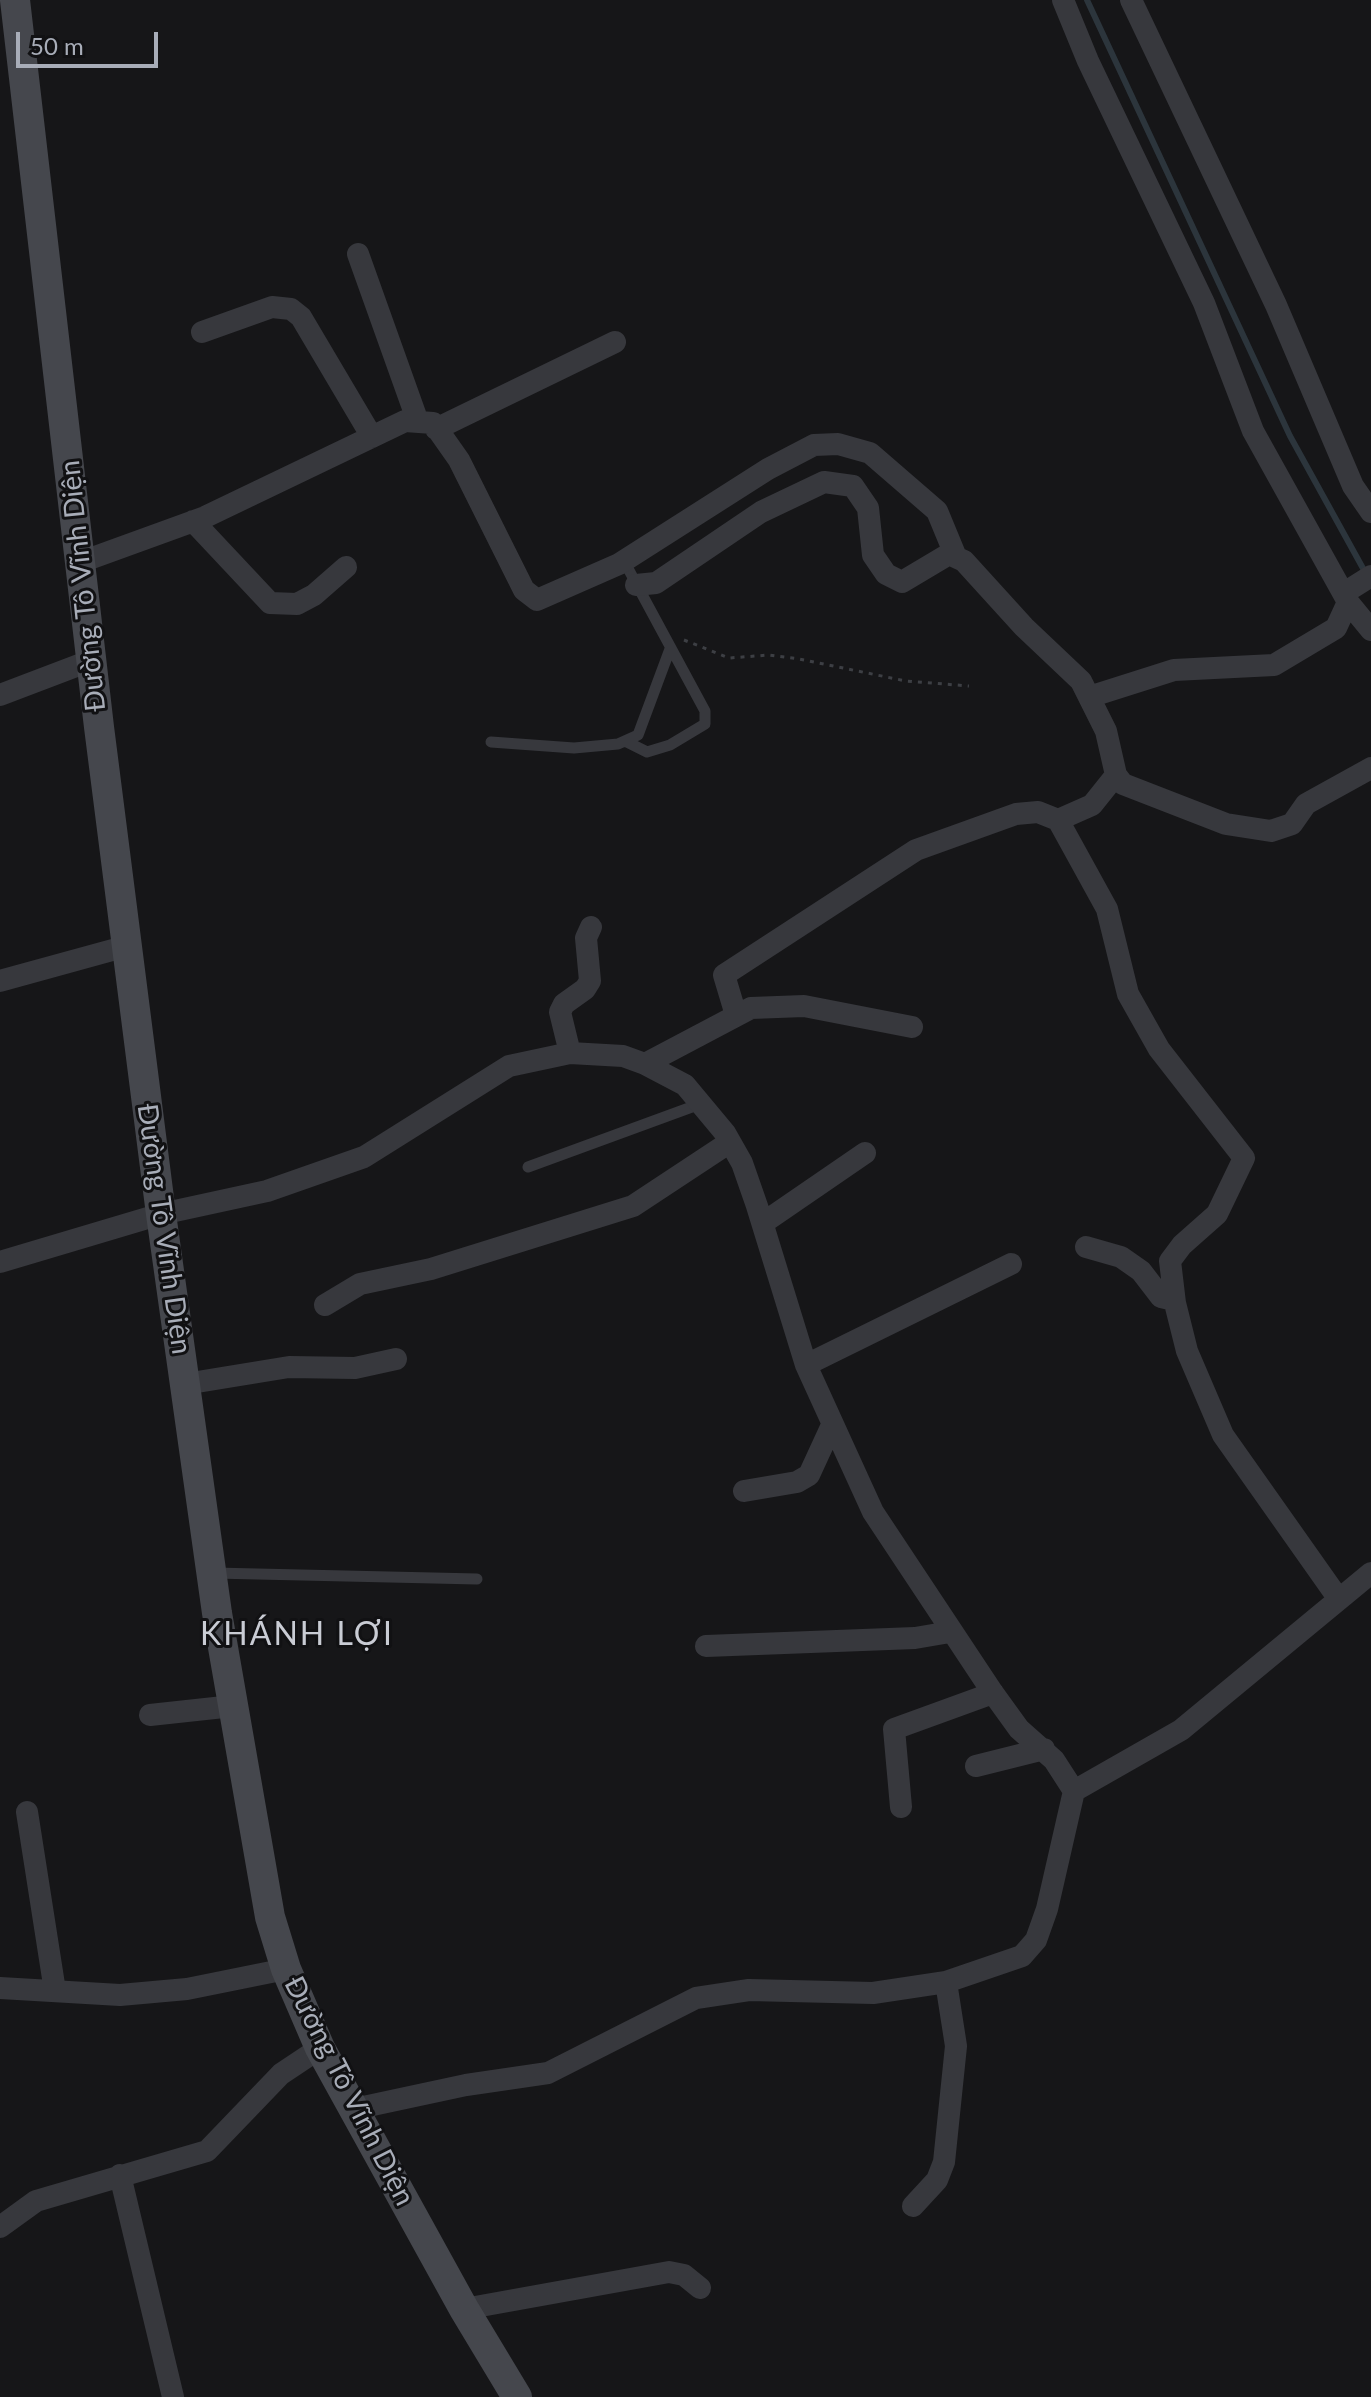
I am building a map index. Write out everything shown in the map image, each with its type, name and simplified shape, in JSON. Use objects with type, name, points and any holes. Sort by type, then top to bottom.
[{"type":"main road","name":"Đường Tô Vĩnh Diện","points":[[15,0],[161,1214],[212,1573],[270,1917],[286,1969],[320,2048],[464,2309],[517,2397]]},
{"type":"street","points":[[1063,0],[1088,61],[1204,303],[1253,431],[1354,590],[1371,630]]},
{"type":"street","points":[[1131,0],[1276,305],[1353,486],[1371,512]]},
{"type":"street","points":[[358,254],[427,426],[459,460],[524,590],[537,600],[555,596],[624,561],[768,469],[814,445],[838,444],[870,453],[937,511],[956,557]]},
{"type":"street","points":[[202,332],[272,307],[291,309],[301,317],[372,437]]},
{"type":"street","points":[[81,562],[193,521],[405,421],[427,426],[615,342]]},
{"type":"street","points":[[636,585],[656,583],[761,512],[824,482],[853,486],[868,508],[873,555],[886,574],[902,582],[949,554],[956,557],[1081,681],[1106,731],[1116,775],[1123,784],[1226,824],[1271,831],[1292,824],[1306,804],[1371,768]]},
{"type":"street","points":[[193,521],[270,603],[297,604],[314,595],[346,567]]},
{"type":"street","points":[[1089,697],[1174,670],[1274,665],[1336,628],[1354,590]]},
{"type":"street","points":[[0,695],[92,660]]},
{"type":"street","points":[[1058,820],[1092,805],[1116,775]]},
{"type":"street","points":[[736,1015],[725,989],[724,975],[916,850],[1016,814],[1038,812],[1058,820],[1107,909],[1128,994],[1159,1049],[1244,1158],[1217,1214],[1182,1245],[1170,1261],[1174,1300],[1187,1351],[1223,1435],[1338,1598]]},
{"type":"street","points":[[570,1053],[560,1012],[564,1004],[585,989],[590,981],[586,938],[591,927]]},
{"type":"street","points":[[0,981],[127,946]]},
{"type":"street","points":[[645,1064],[751,1008],[804,1006],[912,1027]]},
{"type":"street","points":[[0,1262],[161,1214],[267,1191],[364,1157],[509,1066],[570,1053],[623,1056],[645,1064],[685,1085],[730,1142],[742,1163],[763,1223],[806,1365],[873,1512],[993,1693],[1019,1729],[1044,1749],[1074,1791]]},
{"type":"street","points":[[325,1305],[360,1284],[431,1269],[633,1206],[730,1142]]},
{"type":"street","points":[[763,1223],[865,1153]]},
{"type":"street","points":[[1086,1247],[1121,1257],[1141,1271],[1161,1297],[1174,1300]]},
{"type":"street","points":[[806,1365],[1011,1264]]},
{"type":"street","points":[[185,1384],[289,1367],[355,1368],[396,1359]]},
{"type":"street","points":[[744,1491],[797,1482],[809,1475],[832,1425]]},
{"type":"street","points":[[354,2109],[466,2085],[548,2073],[696,1998],[749,1990],[873,1993],[946,1982],[1022,1956],[1036,1940],[1074,1791],[1181,1730],[1303,1633],[1338,1598],[1371,1573]]},
{"type":"street","points":[[706,1646],[915,1638],[950,1632]]},
{"type":"street","points":[[901,1807],[894,1729],[993,1693]]},
{"type":"street","points":[[150,1715],[233,1706]]},
{"type":"street","points":[[976,1766],[1044,1749]]},
{"type":"street","points":[[27,1812],[55,1991]]},
{"type":"street","points":[[0,1988],[120,1995],[187,1989],[286,1969]]},
{"type":"street","points":[[913,2206],[937,2180],[944,2162],[956,2046],[946,1982]]},
{"type":"street","points":[[0,2227],[36,2201],[207,2151],[281,2074],[320,2048]]},
{"type":"street","points":[[120,2175],[173,2397]]},
{"type":"street","points":[[464,2309],[669,2272],[684,2275],[700,2288]]},
{"type":"lane","points":[[624,561],[705,711],[705,724],[670,745],[647,752],[625,741]]},
{"type":"lane","points":[[491,742],[574,748],[625,741],[638,735],[670,649]]},
{"type":"lane","points":[[528,1167],[700,1104]]},
{"type":"lane","points":[[212,1573],[477,1579]]},
{"type":"path","points":[[659,629],[729,658],[769,655],[906,681],[969,686]]},
{"type":"waterway","points":[[1087,0],[1290,436],[1365,572]]},
{"type":"district","name":"KHÁNH LỢI","points":[[297,1635]]}]
